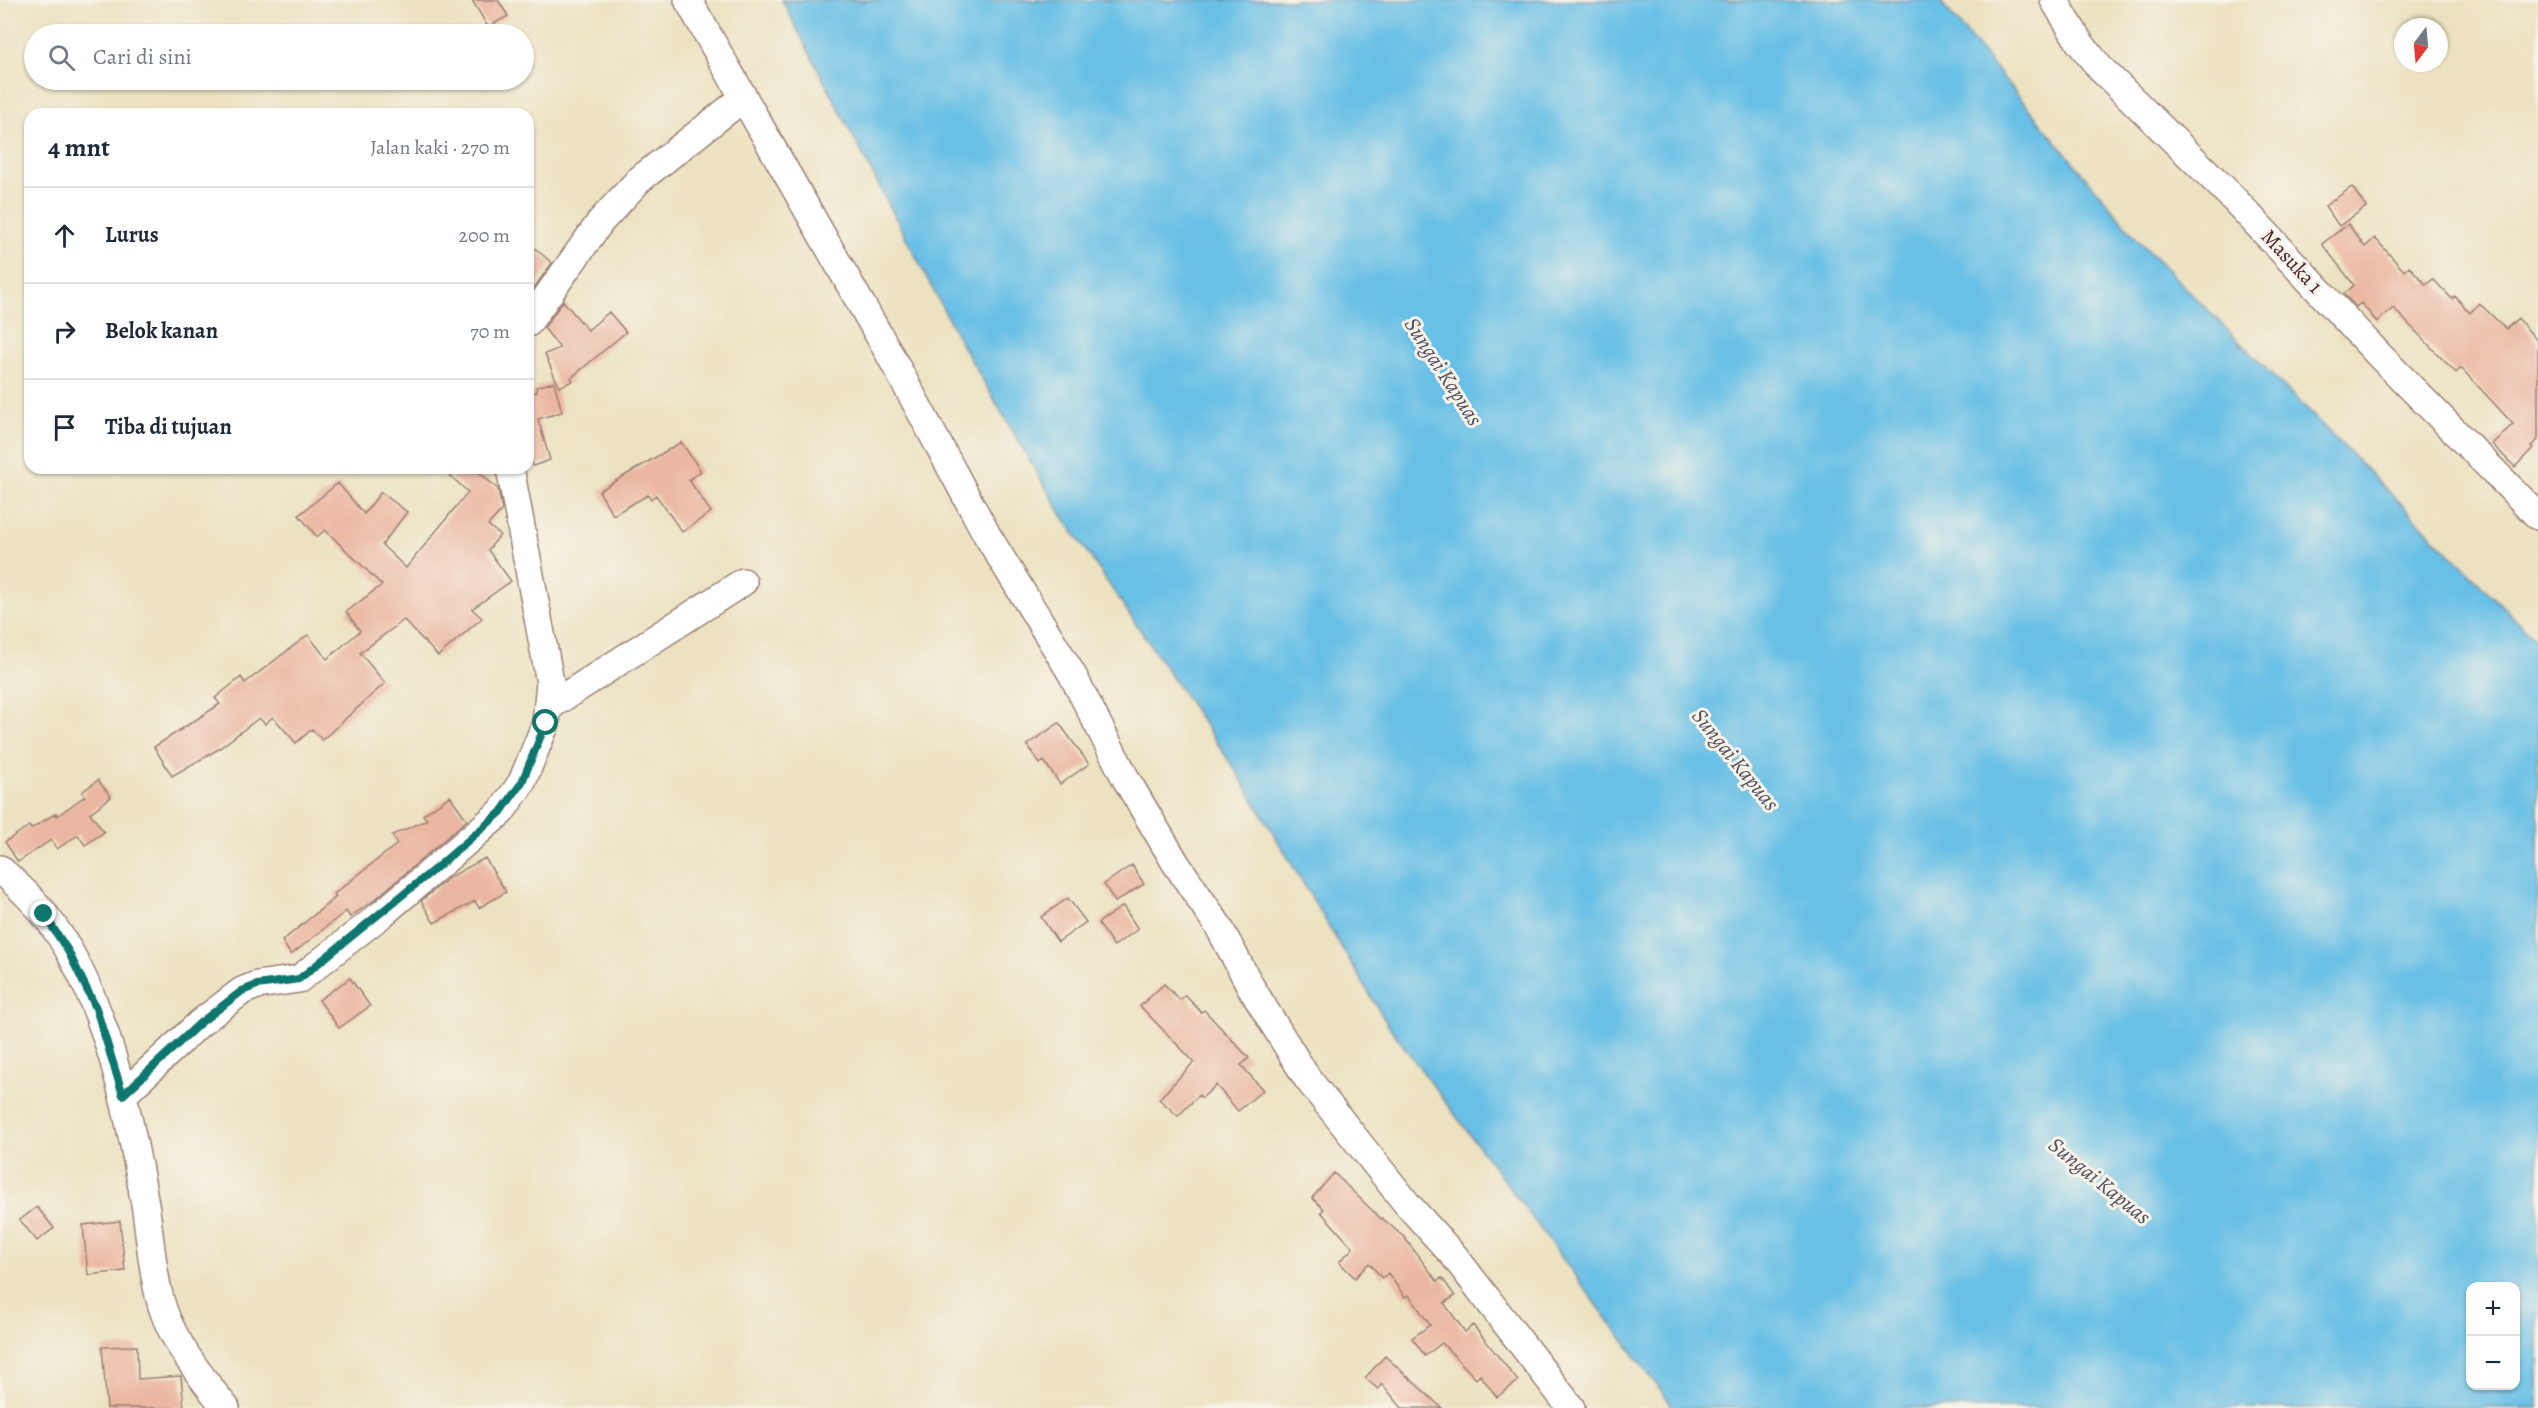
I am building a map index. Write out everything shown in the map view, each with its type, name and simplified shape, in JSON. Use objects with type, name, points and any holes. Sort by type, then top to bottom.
[{"type":"street","points":[[688,0],[742,99],[889,353],[987,535],[1072,674],[1126,779],[1175,862],[1220,927],[1252,989],[1307,1078],[1408,1205],[1455,1257],[1571,1408]]},
{"type":"street","name":"Masuka 1","points":[[2054,0],[2080,44],[2100,68],[2230,195],[2379,355],[2538,516]]},
{"type":"street","points":[[534,315],[601,221],[639,180],[742,99]]},
{"type":"street","points":[[123,1095],[200,1023],[242,991],[257,985],[299,979],[382,914],[501,812],[522,782],[532,761],[550,705],[550,682],[511,474]]},
{"type":"street","points":[[550,705],[742,582]]},
{"type":"street","points":[[0,869],[44,914],[68,951],[96,1008],[123,1095],[138,1163],[159,1296],[173,1331],[226,1408]]},
{"type":"water","name":"Sungai Kapuas","points":[[782,0],[1939,0],[2136,238],[2538,642],[2538,1408],[1674,1408],[1388,1025],[1238,774],[1062,515],[962,345]]},
{"type":"building","points":[[472,0],[498,0],[508,16],[493,24],[486,24]]},
{"type":"building","points":[[2352,187],[2366,207],[2339,226],[2325,206]]},
{"type":"building","points":[[2348,224],[2365,247],[2375,238],[2404,271],[2409,266],[2426,285],[2433,279],[2452,299],[2455,296],[2470,313],[2479,303],[2506,329],[2518,318],[2538,342],[2538,440],[2515,467],[2492,444],[2513,424],[2461,368],[2456,373],[2393,308],[2377,322],[2361,303],[2356,307],[2344,294],[2354,285],[2322,244]]},
{"type":"building","points":[[534,247],[552,263],[534,288]]},
{"type":"building","points":[[563,301],[588,330],[609,312],[626,332],[571,378],[573,381],[559,387],[545,354],[560,348],[544,328]]},
{"type":"building","points":[[554,382],[562,412],[538,419],[550,460],[534,466],[534,393],[537,392],[536,387]]},
{"type":"building","points":[[681,442],[701,471],[689,480],[711,512],[682,532],[656,495],[651,499],[648,495],[613,515],[599,491]]},
{"type":"building","points":[[448,474],[481,474],[498,489],[502,510],[488,525],[500,535],[488,550],[511,581],[472,609],[482,618],[438,656],[404,620],[360,653],[385,683],[322,740],[312,729],[296,743],[273,717],[265,724],[259,718],[217,750],[172,776],[154,747],[220,704],[215,698],[241,677],[245,683],[308,635],[327,659],[360,631],[346,612],[382,585],[325,530],[317,537],[299,515],[338,483],[364,514],[381,492],[407,512],[382,545],[406,568],[468,492]]},
{"type":"building","points":[[1059,723],[1089,764],[1060,784],[1044,761],[1040,764],[1027,745]]},
{"type":"building","points":[[98,780],[111,797],[90,813],[104,832],[85,845],[78,835],[57,849],[51,840],[18,862],[5,842],[29,826],[31,829],[56,813],[57,816],[85,796],[82,792]]},
{"type":"building","points":[[450,796],[467,820],[373,901],[350,917],[346,911],[291,955],[282,941],[336,897],[334,894],[397,844],[392,835],[427,820],[423,815]]},
{"type":"building","points":[[485,858],[506,892],[479,908],[475,901],[434,923],[421,901],[450,877]]},
{"type":"building","points":[[1132,865],[1144,884],[1115,902],[1104,884]]},
{"type":"building","points":[[1068,898],[1086,922],[1058,942],[1041,917]]},
{"type":"building","points":[[1123,906],[1138,929],[1114,946],[1098,923]]},
{"type":"building","points":[[350,978],[370,1006],[339,1028],[319,1000]]},
{"type":"building","points":[[1164,984],[1180,1000],[1185,995],[1201,1012],[1204,1010],[1249,1058],[1241,1065],[1263,1090],[1238,1111],[1216,1085],[1202,1098],[1199,1095],[1178,1116],[1159,1099],[1194,1062],[1140,1006]]},
{"type":"building","points":[[1334,1173],[1381,1219],[1404,1237],[1437,1281],[1442,1278],[1455,1296],[1444,1303],[1465,1332],[1473,1325],[1518,1381],[1497,1397],[1480,1375],[1476,1379],[1442,1343],[1425,1356],[1412,1338],[1430,1325],[1409,1295],[1405,1297],[1388,1273],[1382,1278],[1369,1263],[1355,1278],[1339,1262],[1353,1248],[1321,1212],[1324,1209],[1312,1198]]},
{"type":"building","points":[[37,1207],[54,1228],[37,1241],[20,1220]]},
{"type":"building","points":[[120,1221],[125,1271],[88,1275],[83,1225]]},
{"type":"building","points":[[137,1346],[138,1379],[181,1376],[184,1408],[107,1408],[102,1347]]},
{"type":"building","points":[[1385,1356],[1442,1408],[1402,1408],[1382,1384],[1378,1389],[1365,1378]]},
{"type":"route","points":[[44,914],[68,951],[96,1008],[123,1095],[200,1023],[242,991],[257,985],[299,979],[382,914],[501,812],[522,782],[546,723]]}]
